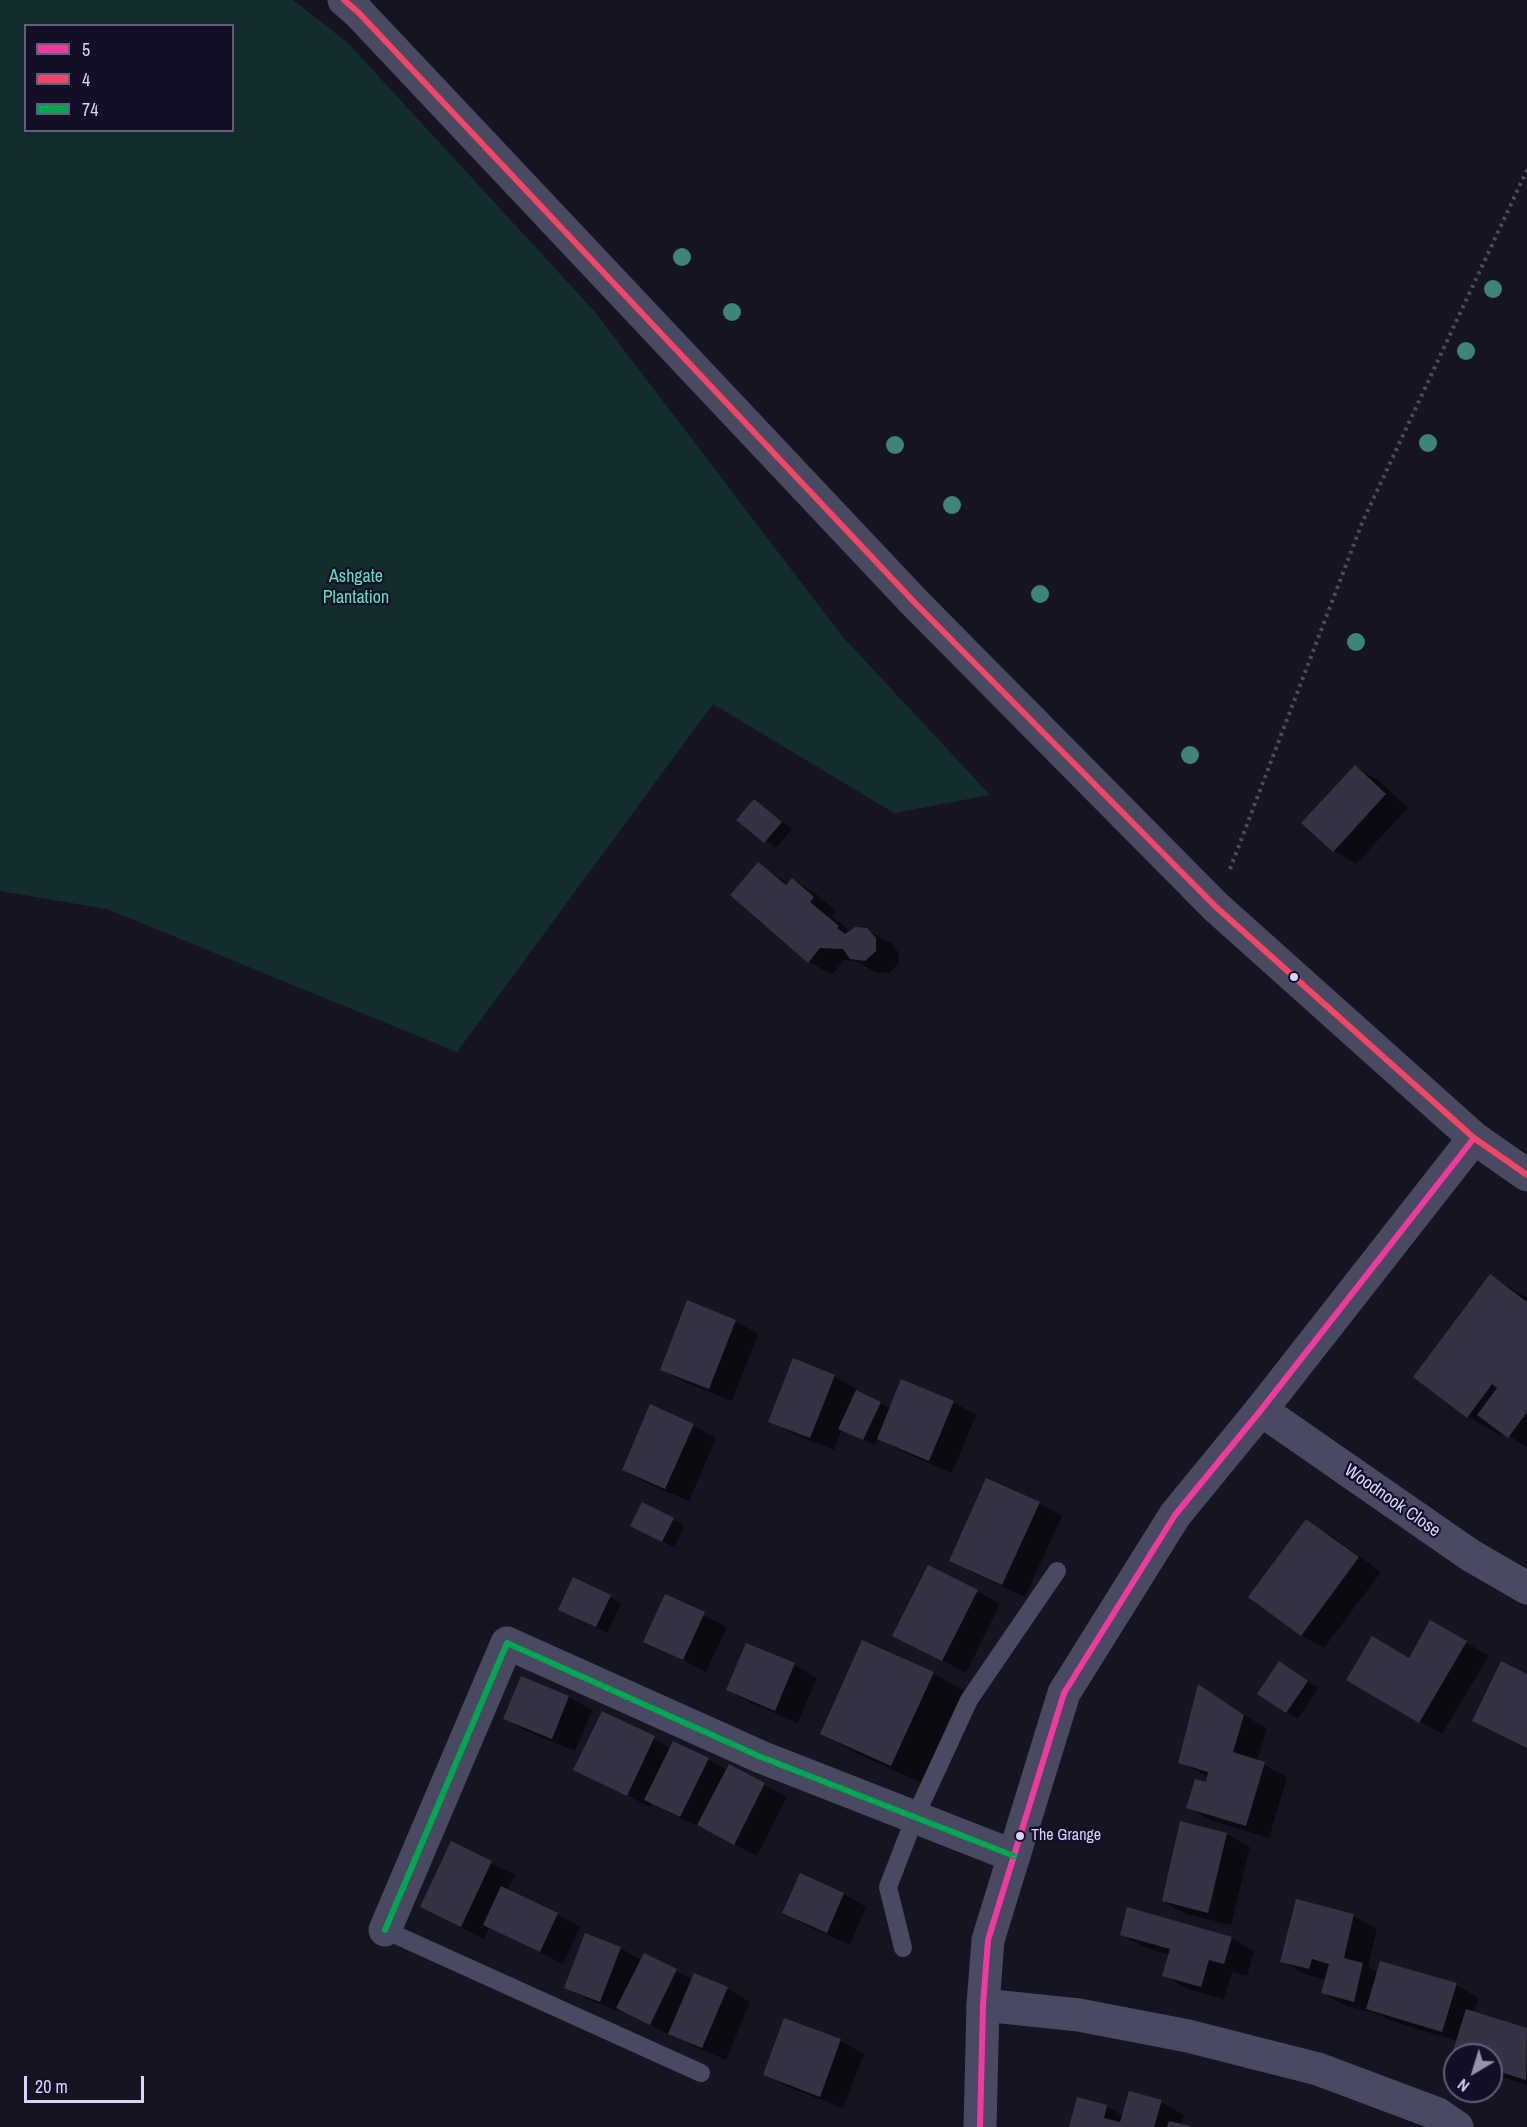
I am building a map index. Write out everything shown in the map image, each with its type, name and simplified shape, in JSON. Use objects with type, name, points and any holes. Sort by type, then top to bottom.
[{"type":"street","points":[[352,4],[915,603],[1216,907],[1474,1138],[1527,1175]]},
{"type":"street","points":[[980,2127],[983,2005],[988,1940],[1064,1693],[1175,1515],[1261,1410],[1474,1138]]},
{"type":"street","name":"Woodnook Close","points":[[1261,1410],[1470,1555],[1527,1588]]},
{"type":"street","points":[[385,1930],[507,1643],[761,1757],[1014,1856]]},
{"type":"street","points":[[983,2005],[1079,2014],[1188,2036],[1318,2069],[1438,2114],[1457,2127]]},
{"type":"lane","points":[[903,1948],[888,1887],[915,1817],[969,1700],[1057,1571]]},
{"type":"lane","points":[[385,1930],[701,2073]]},
{"type":"path","points":[[1216,907],[1362,523],[1527,170]]},
{"type":"green space","name":"Ashgate Plantation","points":[[0,0],[293,0],[348,43],[595,312],[842,636],[990,795],[894,813],[713,704],[457,1052],[107,909],[0,891]]},
{"type":"building","points":[[1355,765],[1386,794],[1333,852],[1301,823]]},
{"type":"building","points":[[754,799],[782,822],[764,843],[736,820]]},
{"type":"building","points":[[758,862],[786,885],[792,878],[814,897],[810,902],[839,926],[837,928],[845,934],[855,927],[867,928],[876,938],[876,951],[865,961],[850,959],[843,949],[820,948],[808,963],[730,895]]},
{"type":"building","points":[[1490,1274],[1527,1302],[1527,1412],[1508,1438],[1477,1415],[1497,1388],[1492,1384],[1467,1418],[1413,1377]]},
{"type":"building","points":[[687,1300],[736,1320],[709,1389],[660,1370]]},
{"type":"building","points":[[793,1358],[835,1375],[810,1438],[768,1422]]},
{"type":"building","points":[[901,1379],[954,1401],[929,1461],[877,1439]]},
{"type":"building","points":[[856,1390],[881,1402],[863,1440],[838,1429]]},
{"type":"building","points":[[650,1404],[694,1424],[665,1489],[622,1470]]},
{"type":"building","points":[[986,1478],[1040,1502],[1002,1585],[949,1561]]},
{"type":"building","points":[[642,1502],[674,1518],[662,1542],[630,1526]]},
{"type":"building","points":[[1306,1519],[1359,1557],[1301,1636],[1248,1597]]},
{"type":"building","points":[[928,1565],[978,1590],[942,1661],[892,1636]]},
{"type":"building","points":[[573,1577],[611,1595],[596,1627],[558,1610]]},
{"type":"building","points":[[665,1594],[705,1612],[683,1660],[643,1642]]},
{"type":"building","points":[[1430,1620],[1467,1641],[1419,1723],[1346,1680],[1372,1636],[1409,1658]]},
{"type":"building","points":[[862,1640],[934,1672],[891,1766],[820,1734]]},
{"type":"building","points":[[746,1643],[795,1663],[775,1711],[726,1690]]},
{"type":"building","points":[[1279,1661],[1308,1681],[1286,1713],[1257,1694]]},
{"type":"building","points":[[1501,1661],[1527,1674],[1527,1748],[1472,1721]]},
{"type":"building","points":[[521,1676],[569,1696],[552,1739],[503,1719]]},
{"type":"building","points":[[1198,1684],[1244,1715],[1233,1752],[1265,1762],[1246,1826],[1186,1808],[1195,1779],[1206,1782],[1208,1772],[1178,1763]]},
{"type":"building","points":[[602,1711],[655,1736],[627,1796],[573,1770]]},
{"type":"building","points":[[673,1741],[709,1758],[680,1817],[644,1800]]},
{"type":"building","points":[[729,1764],[765,1783],[734,1845],[697,1825]]},
{"type":"building","points":[[1180,1821],[1227,1833],[1208,1913],[1162,1901]]},
{"type":"building","points":[[451,1841],[492,1861],[461,1927],[420,1907]]},
{"type":"building","points":[[800,1873],[844,1893],[827,1933],[782,1913]]},
{"type":"building","points":[[501,1886],[558,1913],[540,1952],[483,1925]]},
{"type":"building","points":[[1296,1899],[1354,1914],[1344,1958],[1363,1963],[1354,2002],[1321,1993],[1329,1964],[1312,1959],[1309,1969],[1280,1962]]},
{"type":"building","points":[[1127,1907],[1232,1937],[1224,1964],[1209,1960],[1201,1987],[1162,1976],[1170,1949],[1120,1935]]},
{"type":"building","points":[[585,1933],[621,1947],[600,2002],[564,1988]]},
{"type":"building","points":[[644,1953],[677,1969],[650,2025],[616,2008]]},
{"type":"building","points":[[1380,1961],[1457,1983],[1442,2032],[1366,2009]]},
{"type":"building","points":[[694,1973],[728,1987],[702,2048],[668,2034]]},
{"type":"building","points":[[1466,2009],[1527,2028],[1526,2080],[1503,2073],[1503,2043],[1455,2043]]},
{"type":"building","points":[[784,2018],[841,2039],[820,2097],[763,2075]]},
{"type":"building","points":[[1129,2091],[1162,2100],[1154,2127],[1069,2127],[1077,2097],[1107,2105],[1104,2118],[1120,2122]]},
{"type":"building","points":[[1169,2121],[1190,2126],[1190,2127],[1167,2127]]},
{"type":"transit line","name":"4","points":[[344,0],[358,12],[915,603],[1216,907],[1474,1138],[1527,1175]]},
{"type":"transit line","name":"5","points":[[980,2127],[983,2005],[988,1940],[1064,1693],[1175,1515],[1261,1410],[1474,1138]]},
{"type":"transit line","name":"74","points":[[385,1930],[507,1643],[761,1757],[1014,1856]]},
{"type":"place","name":"The Grange","points":[[1020,1836]]}]
